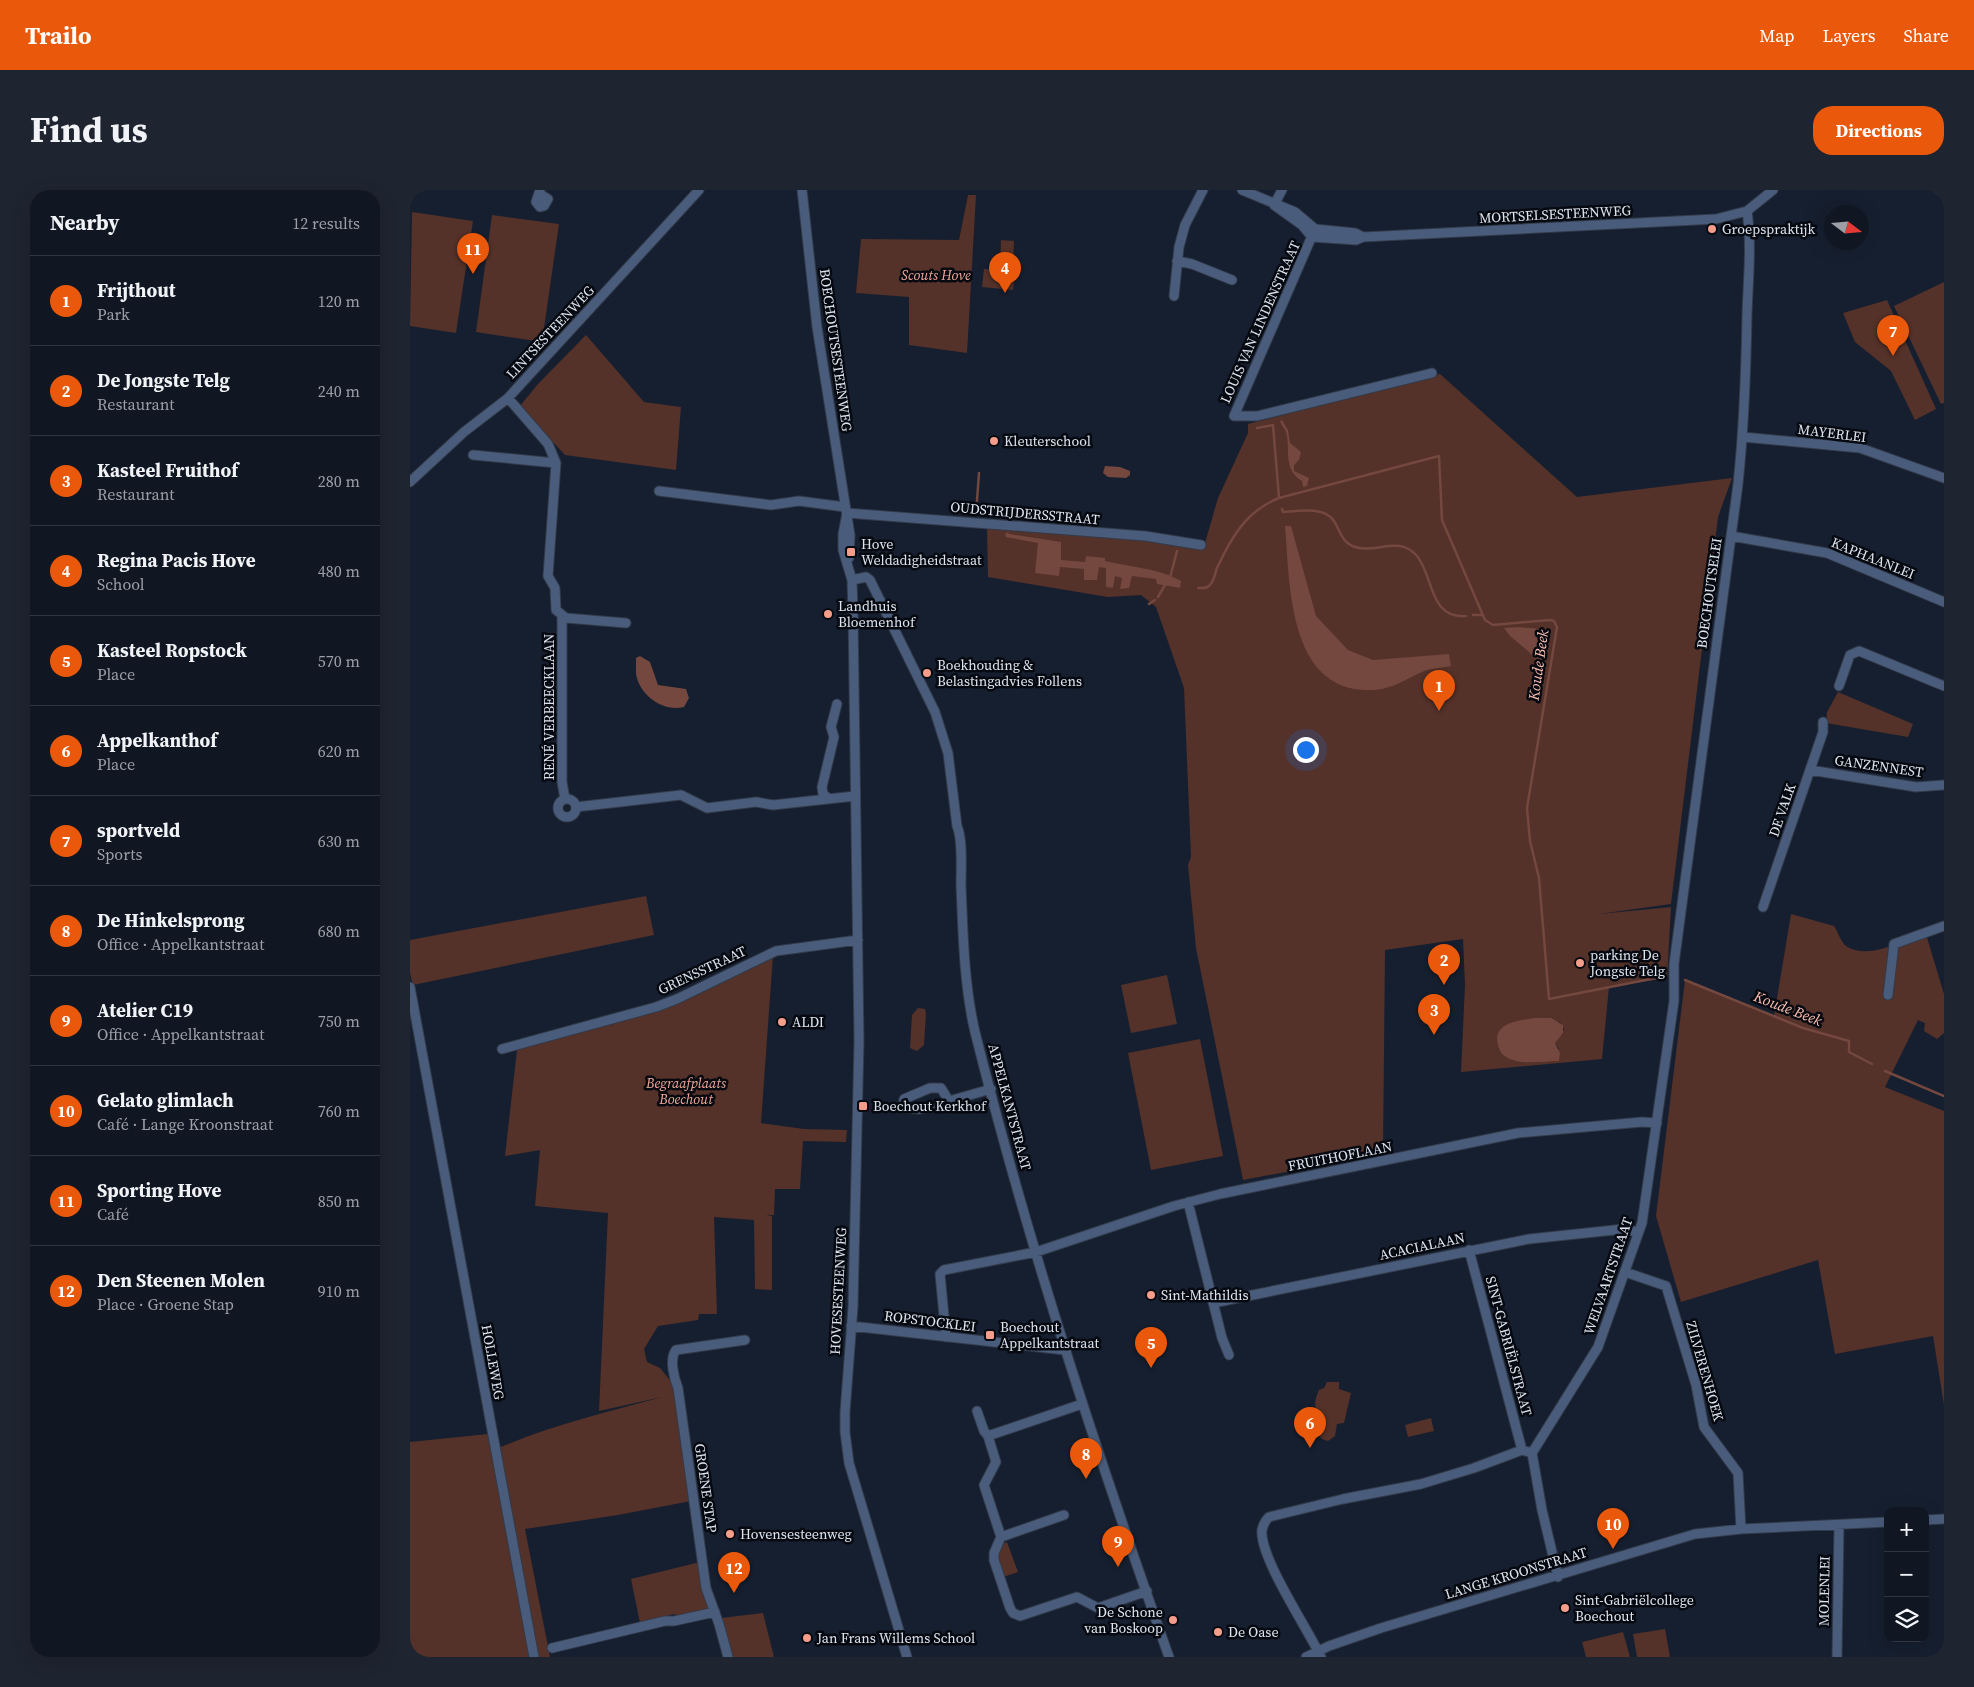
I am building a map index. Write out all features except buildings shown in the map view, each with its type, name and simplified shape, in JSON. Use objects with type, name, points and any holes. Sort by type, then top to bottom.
[{"type":"street","name":"LINTSESTEENWEG","points":[[410,482],[464,432],[508,398],[699,190]]},
{"type":"street","name":"BOECHOUTSESTEENWEG","points":[[802,190],[817,327],[846,510],[844,560],[851,578],[857,918]]},
{"type":"street","points":[[1174,296],[1177,261],[1185,226],[1203,190]]},
{"type":"street","points":[[1242,190],[1274,204],[1304,223],[1314,233]]},
{"type":"street","points":[[1274,204],[1282,190]]},
{"type":"street","points":[[1747,211],[1773,190]]},
{"type":"street","points":[[1938,190],[1944,191]]},
{"type":"street","name":"MORTSELSESTEENWEG","points":[[1314,233],[1339,235],[1355,233],[1364,236],[1716,219],[1747,211]]},
{"type":"street","name":"BOECHOUTSELEI","points":[[1674,978],[1685,878],[1732,536],[1743,437],[1750,232],[1747,211]]},
{"type":"street","name":"LOUIS VAN LINDENSTRAAT","points":[[1314,233],[1234,416],[1244,418],[1432,373]]},
{"type":"street","points":[[1177,261],[1192,264],[1232,280]]},
{"type":"street","points":[[473,455],[556,463],[548,444],[508,398]]},
{"type":"street","name":"MAYERLEI","points":[[1743,437],[1860,448],[1944,478]]},
{"type":"street","name":"RENÉ VERBEECKLAAN","points":[[556,463],[548,576],[555,588],[556,610],[566,618],[626,623]]},
{"type":"street","name":"OUDSTRIJDERSSTRAAT","points":[[660,491],[771,505],[799,501],[846,510],[1145,536],[1201,545]]},
{"type":"street","name":"KAPHAANLEI","points":[[1732,536],[1827,554],[1944,602]]},
{"type":"street","name":"APPELKANTSTRAAT","points":[[851,578],[866,578],[870,580],[928,696],[948,753],[957,826],[960,834],[959,855],[967,978],[975,1030],[1065,1350],[1169,1657]]},
{"type":"street","name":"RENÉ VERBEECKLAAN","points":[[562,615],[562,782],[565,799]]},
{"type":"street","points":[[1839,686],[1850,655],[1859,651],[1944,686]]},
{"type":"street","points":[[829,799],[824,794],[822,787],[834,737],[831,727],[836,704]]},
{"type":"street","name":"DE VALK","points":[[1763,907],[1823,732],[1823,722]]},
{"type":"street","name":"GANZENNEST","points":[[1810,770],[1916,788],[1944,785]]},
{"type":"street","points":[[576,807],[681,795],[708,808],[756,802],[773,804],[856,796]]},
{"type":"street","points":[[565,799],[572,800],[576,807],[575,813],[570,817],[561,815],[558,811],[558,805],[565,799]]},
{"type":"street","name":"HOVESESTEENWEG","points":[[857,918],[859,1041],[851,1326],[845,1412],[846,1448],[907,1657]]},
{"type":"street","points":[[1888,995],[1894,944],[1944,926]]},
{"type":"street","name":"GRENSSTRAAT","points":[[502,1049],[663,1004],[776,951],[858,940]]},
{"type":"street","name":"WELVAARTSTRAAT","points":[[1532,1453],[1598,1347],[1643,1219],[1674,1001],[1674,978]]},
{"type":"street","name":"HOLLEWEG","points":[[410,987],[534,1657]]},
{"type":"street","points":[[949,1101],[941,1088],[930,1088],[904,1099],[904,1108],[919,1109],[944,1106],[949,1101],[991,1089]]},
{"type":"street","name":"FRUITHOFLAAN","points":[[946,1337],[940,1274],[944,1270],[1036,1252],[1188,1202],[1518,1133],[1642,1122],[1657,1123]]},
{"type":"street","points":[[1188,1202],[1222,1338],[1229,1355]]},
{"type":"street","name":"ACACIALAAN","points":[[1213,1303],[1470,1250],[1556,1235],[1624,1230],[1638,1232]]},
{"type":"street","name":"SINT-GABRIËLSTRAAT","points":[[1470,1250],[1522,1450]]},
{"type":"street","name":"ZILVERENHOEK","points":[[1625,1272],[1666,1286],[1696,1385],[1704,1427],[1738,1473],[1741,1529]]},
{"type":"street","name":"ROPSTOCKLEI","points":[[851,1326],[1065,1350]]},
{"type":"street","name":"GROENE STAP","points":[[728,1657],[706,1588],[679,1395],[674,1378],[674,1352],[745,1340]]},
{"type":"street","points":[[988,1436],[1082,1404]]},
{"type":"street","points":[[977,1412],[984,1431],[988,1436],[996,1462],[984,1485],[1001,1537],[994,1553],[994,1560],[1010,1608],[1016,1615],[1020,1616],[1077,1597],[1098,1608],[1148,1591]]},
{"type":"street","points":[[1319,1654],[1270,1560],[1262,1538],[1264,1523],[1269,1517],[1421,1484],[1474,1468],[1522,1450],[1532,1453],[1542,1510],[1558,1577]]},
{"type":"street","points":[[1001,1537],[1064,1515]]},
{"type":"street","points":[[1929,1520],[1944,1518]]},
{"type":"street","name":"LANGE KROONSTRAAT","points":[[1306,1657],[1319,1654],[1381,1628],[1558,1577],[1673,1540],[1708,1532],[1741,1529],[1884,1522]]},
{"type":"street","name":"MOLENLEI","points":[[1837,1657],[1839,1525]]},
{"type":"street","points":[[552,1648],[665,1621],[674,1622],[715,1612]]},
{"type":"green space","name":"Scouts Hove","points":[[968,195],[976,195],[967,353],[909,345],[909,297],[856,293],[861,239],[959,240]]},
{"type":"green space","points":[[412,212],[473,221],[456,333],[410,326]]},
{"type":"green space","points":[[492,215],[559,224],[542,342],[476,332]]},
{"type":"green space","points":[[1001,240],[1014,241],[1013,267],[1000,267]]},
{"type":"green space","points":[[984,269],[1015,271],[1013,290],[982,287]]},
{"type":"green space","points":[[1944,282],[1944,403],[1941,404],[1894,306]]},
{"type":"green space","points":[[1887,300],[1936,409],[1915,420],[1891,371],[1855,342],[1843,313]]},
{"type":"green space","points":[[586,335],[644,402],[681,407],[676,470],[565,455],[520,406],[538,384]]},
{"type":"green space","points":[[1440,374],[1577,497],[1732,478],[1718,517],[1671,904],[1599,914],[1671,907],[1667,978],[1609,987],[1602,1059],[1461,1072],[1465,985],[1463,939],[1385,950],[1383,1154],[1243,1180],[1196,948],[1188,865],[1191,857],[1184,688],[1156,607],[1141,595],[1108,597],[988,577],[987,528],[1156,541],[1203,550],[1218,498],[1248,433],[1248,424]],"holes":[[[1560,1022],[1564,1029],[1555,1043],[1559,1049],[1501,1053],[1499,1048]]]},
{"type":"green space","points":[[1838,692],[1913,724],[1908,737],[1826,723],[1827,712]]},
{"type":"green space","points":[[646,896],[654,935],[413,985],[410,973],[410,940]]},
{"type":"green space","points":[[1791,914],[1834,926],[1844,944],[1855,950],[1865,951],[1886,948],[1925,931],[1944,994],[1944,1033],[1937,1039],[1924,1031],[1925,1023],[1918,1020],[1885,1087],[1944,1111],[1944,1405],[1933,1336],[1835,1354],[1818,1260],[1681,1302],[1656,1216],[1685,980],[1774,1016]]},
{"type":"green space","name":"Begraafplaats Boechout","points":[[773,955],[761,1123],[804,1129],[847,1130],[846,1142],[803,1141],[800,1189],[775,1189],[774,1215],[766,1215],[772,1216],[772,1290],[755,1289],[754,1220],[714,1217],[717,1314],[699,1314],[698,1320],[658,1326],[644,1349],[647,1362],[660,1368],[673,1384],[691,1501],[618,1515],[525,1529],[550,1657],[410,1657],[410,1442],[488,1434],[492,1451],[554,1427],[662,1397],[599,1411],[608,1213],[535,1206],[540,1150],[505,1156],[517,1050],[612,1023],[612,1027],[613,1022]]},
{"type":"green space","points":[[1167,975],[1177,1024],[1131,1033],[1121,985]]},
{"type":"green space","points":[[918,1008],[925,1009],[926,1013],[924,1045],[917,1051],[910,1048],[912,1015]]},
{"type":"green space","points":[[1200,1039],[1223,1156],[1151,1170],[1128,1053]]},
{"type":"green space","points":[[1327,1382],[1339,1382],[1339,1389],[1351,1393],[1344,1423],[1337,1424],[1335,1436],[1328,1441],[1322,1439],[1316,1431],[1317,1425],[1322,1419],[1315,1405],[1319,1390],[1324,1388]]},
{"type":"green space","points":[[1431,1418],[1434,1431],[1408,1437],[1405,1425]]},
{"type":"green space","points":[[1007,1542],[1018,1572],[1003,1577],[997,1557],[1002,1544]]},
{"type":"green space","points":[[700,1562],[709,1605],[707,1610],[677,1616],[674,1614],[640,1623],[631,1579]]},
{"type":"green space","points":[[763,1613],[774,1657],[732,1657],[721,1618]]},
{"type":"green space","points":[[1665,1629],[1670,1657],[1637,1657],[1633,1634]]},
{"type":"green space","points":[[1623,1632],[1630,1657],[1586,1657],[1582,1642]]},
{"type":"shaded area","points":[[1282,420],[1288,430],[1290,443],[1301,452],[1299,460],[1294,465],[1294,471],[1309,478],[1307,486],[1303,487],[1302,481],[1296,476],[1289,465],[1287,438],[1280,421]]},
{"type":"shaded area","points":[[1105,466],[1120,467],[1130,471],[1130,475],[1126,478],[1108,477],[1103,473]]},
{"type":"shaded area","points":[[1285,526],[1291,526],[1316,616],[1348,650],[1373,660],[1449,654],[1451,666],[1427,670],[1394,685],[1374,690],[1346,687],[1325,675],[1309,656],[1299,632],[1289,578]]},
{"type":"shaded area","points":[[1008,532],[1009,534],[1061,542],[1061,560],[1085,562],[1086,556],[1105,558],[1105,561],[1163,573],[1181,581],[1180,588],[1157,584],[1156,579],[1132,576],[1129,588],[1120,589],[1122,578],[1115,576],[1113,588],[1106,587],[1106,568],[1099,567],[1097,580],[1084,580],[1084,569],[1060,567],[1059,576],[1035,573],[1038,543],[1006,537],[1005,534]]},
{"type":"shaded area","points":[[1504,628],[1538,629],[1544,632],[1547,636],[1548,648],[1544,670],[1529,652],[1510,636]]},
{"type":"shaded area","points":[[640,656],[650,662],[658,685],[686,689],[689,698],[684,707],[676,708],[661,705],[647,695],[638,682],[636,674],[636,658]]},
{"type":"shaded area","points":[[1535,1018],[1551,1018],[1563,1025],[1563,1033],[1555,1043],[1560,1053],[1559,1061],[1520,1062],[1501,1053],[1497,1036],[1500,1030],[1511,1023]]},
{"type":"waterway","points":[[1198,588],[1207,588],[1211,584],[1228,546],[1249,518],[1257,510],[1279,498],[1273,425],[1257,428]]},
{"type":"waterway","name":"Koude Beek","points":[[1279,498],[1439,456],[1442,520],[1485,620],[1493,625],[1550,620],[1554,621],[1557,627],[1527,808],[1530,841],[1539,878],[1549,999],[1666,976]]},
{"type":"waterway","points":[[976,514],[979,473]]},
{"type":"waterway","points":[[1282,509],[1283,512],[1317,511],[1330,516],[1344,539],[1355,547],[1363,549],[1395,546],[1410,550],[1417,556],[1422,565],[1439,604],[1445,611],[1454,615],[1466,616]]},
{"type":"waterway","points":[[1170,578],[1177,551]]},
{"type":"waterway","points":[[1158,597],[1165,585]]},
{"type":"waterway","points":[[1149,604],[1155,600]]},
{"type":"waterway","points":[[1473,615],[1483,615]]},
{"type":"waterway","name":"Koude Beek","points":[[1685,980],[1803,1028],[1849,1041],[1849,1052],[1872,1064]]},
{"type":"waterway","name":"Koude Beek","points":[[1885,1071],[1944,1096]]},
{"type":"place","name":"Groepspraktijk","points":[[1712,229]]},
{"type":"place","name":"Sporting Hove","points":[[473,274]]},
{"type":"place","name":"Regina Pacis Hove","points":[[1005,293]]},
{"type":"place","name":"sportveld","points":[[1893,356]]},
{"type":"place","name":"Kleuterschool","points":[[994,441]]},
{"type":"place","name":"Hove Weldadigheidstraat","points":[[851,552]]},
{"type":"place","name":"Landhuis Bloemenhof","points":[[828,614]]},
{"type":"place","name":"Boekhouding & Belastingadvies Follens","points":[[927,673]]},
{"type":"place","name":"Frijthout","points":[[1439,711]]},
{"type":"place","name":"parking De Jongste Telg","points":[[1580,963]]},
{"type":"place","name":"De Jongste Telg","points":[[1444,985]]},
{"type":"place","name":"ALDI","points":[[782,1022]]},
{"type":"place","name":"Kasteel Fruithof","points":[[1434,1035]]},
{"type":"place","name":"Boechout Kerkhof","points":[[863,1106]]},
{"type":"place","name":"Sint-Mathildis","points":[[1151,1295]]},
{"type":"place","name":"Boechout Appelkantstraat","points":[[990,1335]]},
{"type":"place","name":"Kasteel Ropstock","points":[[1151,1368]]},
{"type":"place","name":"Appelkanthof","points":[[1310,1448]]},
{"type":"place","name":"De Hinkelsprong","points":[[1086,1479]]},
{"type":"place","name":"Hovensesteenweg","points":[[730,1534]]},
{"type":"place","name":"Gelato glimlach","points":[[1613,1549]]},
{"type":"place","name":"Atelier C19","points":[[1118,1567]]},
{"type":"place","name":"Den Steenen Molen","points":[[734,1593]]},
{"type":"place","name":"Sint-Gabriëlcollege Boechout","points":[[1565,1608]]},
{"type":"place","name":"De Schone van Boskoop","points":[[1173,1620]]},
{"type":"place","name":"De Oase","points":[[1218,1632]]},
{"type":"place","name":"Jan Frans Willems School","points":[[807,1638]]}]
